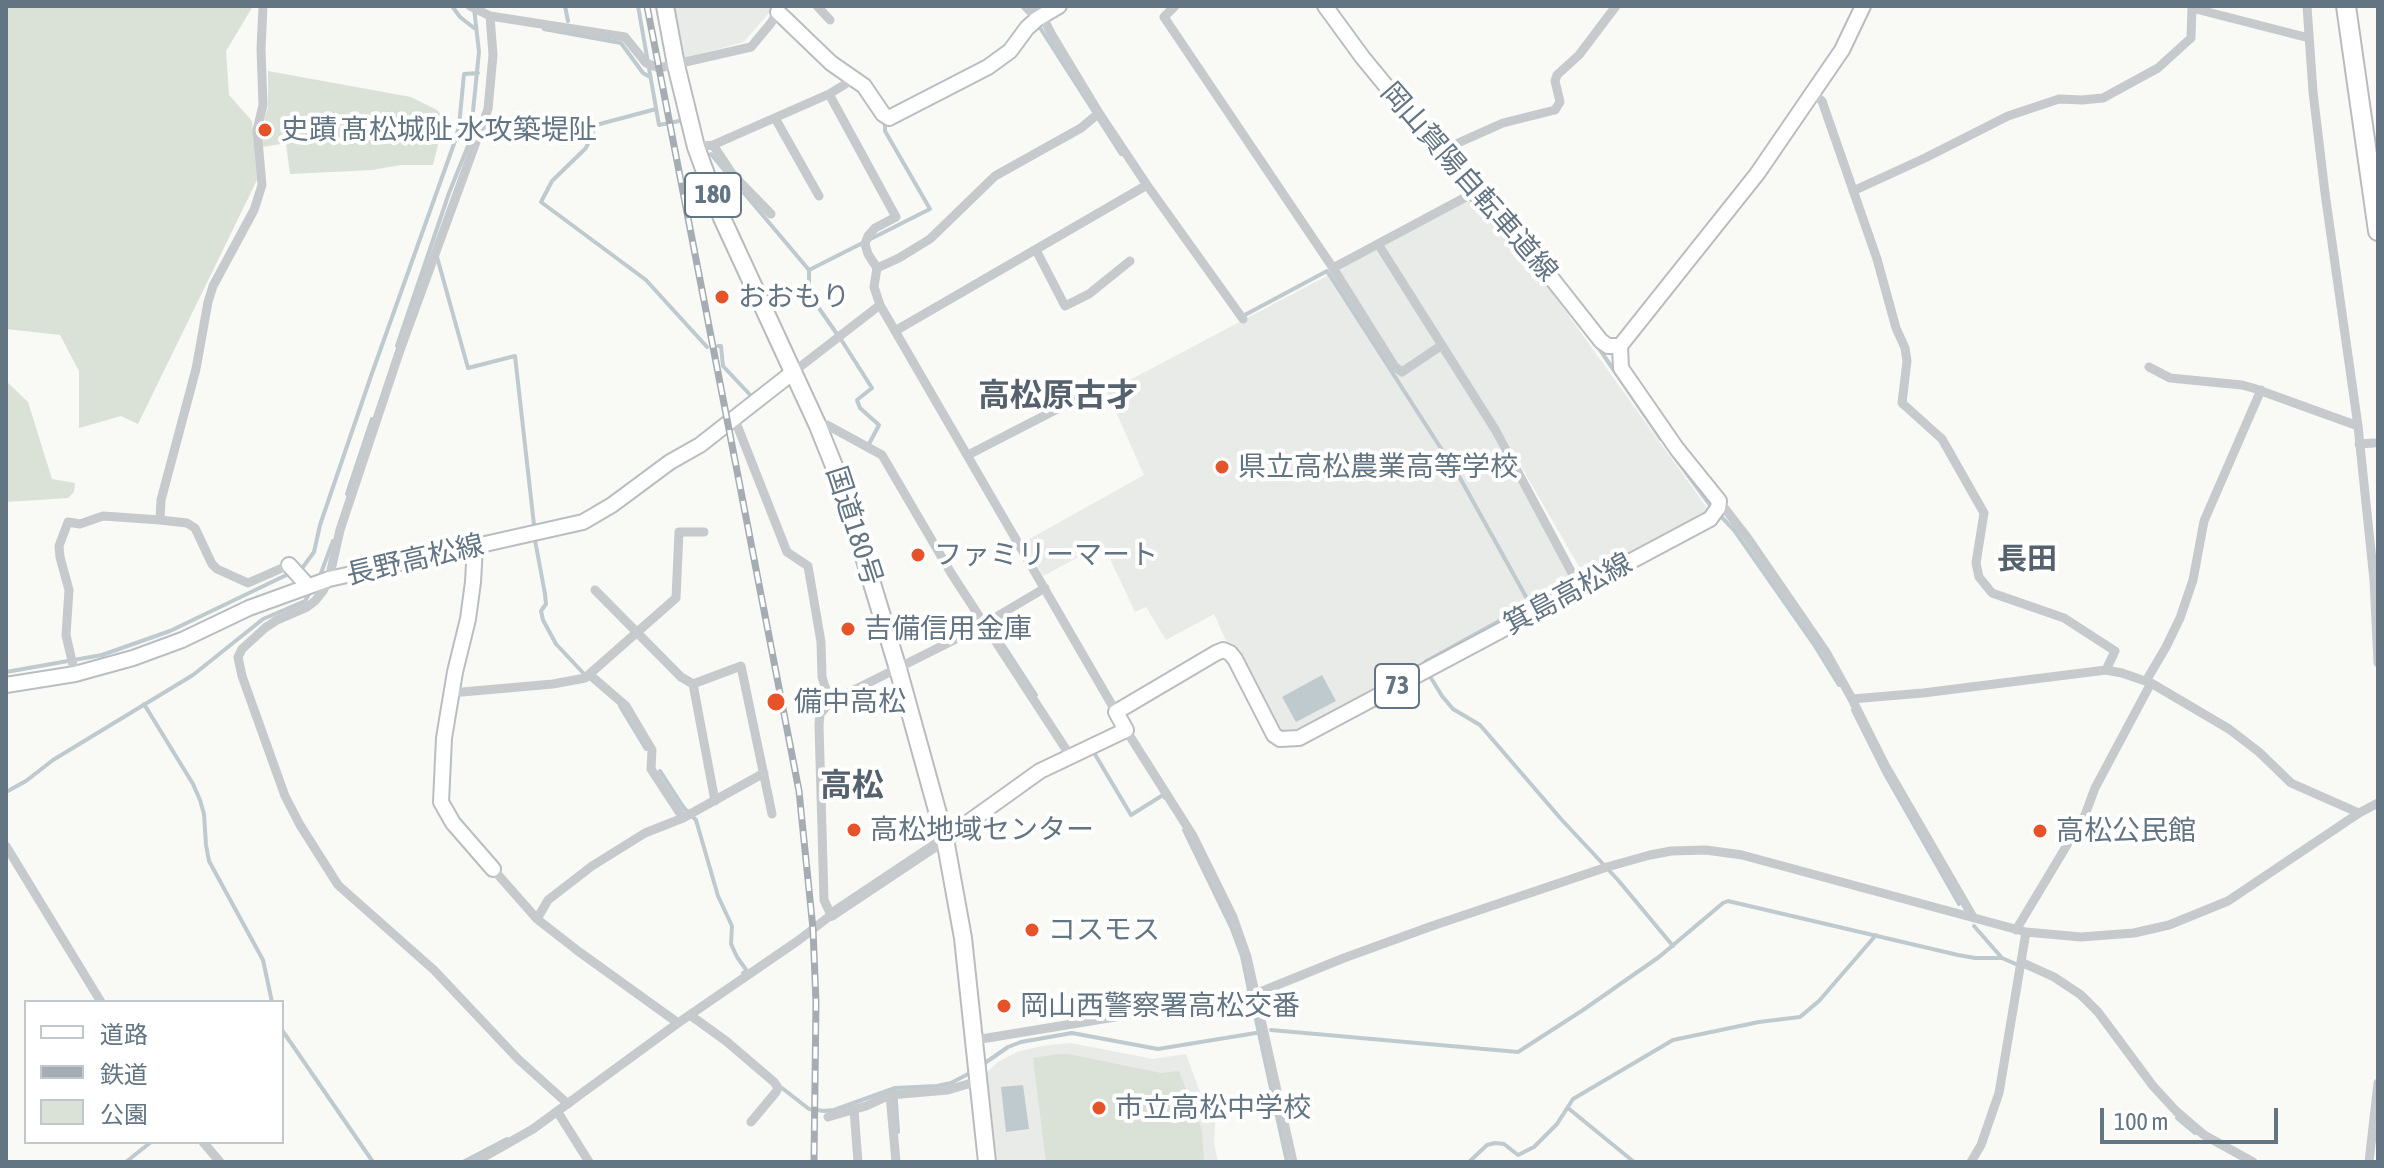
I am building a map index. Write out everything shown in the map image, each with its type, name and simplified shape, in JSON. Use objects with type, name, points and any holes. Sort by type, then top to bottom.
[{"type":"highway","name":"国道180号","points":[[665,6],[696,147],[722,218],[818,426],[844,491],[898,669],[945,839],[963,938],[987,1162]]},
{"type":"highway","points":[[2346,6],[2378,231]]},
{"type":"main road","points":[[779,9],[831,63],[870,93],[886,117],[892,117],[997,62],[1010,51],[1037,14],[1059,6]]},
{"type":"main road","name":"岡山賀陽自転車道線","points":[[1325,6],[1469,192],[1553,280],[1601,341],[1608,346],[1620,346]]},
{"type":"main road","points":[[1717,507],[1621,368],[1620,346],[1757,174],[1842,50],[1863,6]]},
{"type":"main road","name":"長野高松線","points":[[6,685],[74,667],[145,654],[182,640],[249,608],[297,574],[329,579],[592,518],[735,420],[792,373]]},
{"type":"main road","name":"箕島高松線","points":[[1116,712],[1223,650],[1235,659],[1274,735],[1280,739],[1299,738],[1710,519],[1717,507]]},
{"type":"main road","points":[[475,546],[468,619],[444,738],[441,802],[453,823],[493,869]]},
{"type":"main road","points":[[945,839],[1040,771],[1126,730],[1116,712]]},
{"type":"street","points":[[160,520],[161,500],[196,369],[208,302],[213,286],[254,210],[262,185],[257,130],[263,105],[263,6]]},
{"type":"street","points":[[817,6],[830,20]]},
{"type":"street","points":[[1025,6],[1037,14],[1097,115],[1145,186],[1242,317]]},
{"type":"street","points":[[1175,6],[1164,17],[1333,268],[1395,367],[1402,372],[1442,345]]},
{"type":"street","points":[[1440,151],[1503,123],[1555,110],[1560,102],[1555,81],[1557,75],[1579,55],[1616,6]]},
{"type":"street","points":[[2307,6],[2325,193],[2358,426],[2374,580],[2378,663]]},
{"type":"street","points":[[1853,191],[2008,116],[2059,99],[2103,98],[2158,68],[2191,38],[2192,7],[2309,38]]},
{"type":"street","points":[[474,9],[490,16],[625,37],[648,65],[659,68],[751,47],[779,9]]},
{"type":"street","points":[[490,16],[493,55],[488,109],[434,253],[340,530],[329,579],[315,601],[265,628],[242,649],[238,657],[285,796],[338,885],[434,970],[518,1059],[566,1102]]},
{"type":"street","points":[[696,147],[713,145],[829,94],[854,79]]},
{"type":"street","points":[[1813,93],[1822,101],[1877,259],[1891,314],[1905,348],[1907,361],[1902,403],[1942,439],[1984,513],[1976,563],[1979,577],[1992,593],[2064,618],[2115,651],[2106,670]]},
{"type":"street","points":[[829,94],[896,217],[875,228],[867,241],[868,254],[877,268],[874,287],[880,305],[1116,712]]},
{"type":"street","points":[[877,268],[930,239],[995,176],[1081,128],[1097,115]]},
{"type":"street","points":[[775,118],[819,196]]},
{"type":"street","points":[[713,145],[733,175],[771,214]]},
{"type":"street","points":[[895,331],[1145,186]]},
{"type":"street","points":[[1333,268],[1469,192]]},
{"type":"street","points":[[1378,244],[1496,431],[1580,588]]},
{"type":"street","points":[[1036,250],[1065,306],[1089,294],[1130,261]]},
{"type":"street","points":[[792,373],[880,305]]},
{"type":"street","points":[[2149,367],[2170,378],[2242,385],[2261,390],[2358,426]]},
{"type":"street","points":[[968,455],[1100,387]]},
{"type":"street","points":[[1971,1162],[1981,1145],[1999,1093],[2021,965],[2021,931],[2085,815],[2095,788],[2180,618],[2193,580],[2204,521],[2261,390]]},
{"type":"street","points":[[735,420],[787,552],[808,566],[821,642],[822,677],[830,702]]},
{"type":"street","points":[[818,426],[827,425],[882,455],[951,573],[1071,757]]},
{"type":"street","points":[[2359,444],[2374,443]]},
{"type":"street","points":[[1717,507],[1747,537],[1826,652],[1885,765],[1973,917]]},
{"type":"street","points":[[74,667],[66,635],[69,590],[59,546],[68,522],[80,524],[103,516],[187,523],[195,528],[217,569],[248,583],[297,574]]},
{"type":"street","points":[[451,693],[553,684],[588,676],[676,598],[679,532],[704,532]]},
{"type":"street","points":[[831,915],[824,900],[820,714],[830,702],[974,630],[1045,588]]},
{"type":"street","points":[[595,590],[681,677],[693,684],[715,801]]},
{"type":"street","points":[[693,684],[741,666],[772,814]]},
{"type":"street","points":[[1852,699],[2106,670],[2122,673],[2148,682],[2239,736],[2291,783],[2359,813]]},
{"type":"street","points":[[588,676],[626,706],[652,750],[651,769],[688,816]]},
{"type":"street","points":[[1126,730],[1193,836],[1244,945],[1293,1162]]},
{"type":"street","points":[[537,919],[548,900],[592,866],[645,833],[688,816],[764,773]]},
{"type":"street","points":[[975,1040],[1255,994],[1358,952],[1606,868],[1671,851],[1717,851],[1753,858],[2021,931],[2081,937],[2153,929],[2218,906],[2247,890],[2378,803]]},
{"type":"street","points":[[475,1162],[533,1129],[675,1021],[690,1015],[945,839]]},
{"type":"street","points":[[6,846],[100,1000]]},
{"type":"street","points":[[493,869],[537,919],[675,1021]]},
{"type":"street","points":[[2021,965],[2054,977],[2081,995],[2176,1111],[2204,1135],[2253,1162]]},
{"type":"street","points":[[690,1015],[735,1048],[778,1088],[751,1122]]},
{"type":"street","points":[[828,1117],[894,1095],[948,1090],[978,1072]]},
{"type":"street","points":[[2369,1162],[2378,1083]]},
{"type":"street","points":[[894,1095],[896,1162]]},
{"type":"street","points":[[854,1110],[858,1162]]},
{"type":"street","points":[[557,1111],[589,1162]]},
{"type":"street","points":[[205,1144],[220,1162]]},
{"type":"shaded area","points":[[674,6],[775,6],[744,42],[685,58]]},
{"type":"shaded area","points":[[1467,199],[1548,287],[1710,512],[1593,574],[1582,572],[1499,428],[1383,245]]},
{"type":"shaded area","points":[[1376,250],[1495,437],[1572,578],[1569,589],[1291,737],[1279,734],[1228,645],[1214,614],[1166,640],[1146,607],[1135,612],[1103,544],[1043,576],[1024,542],[1144,475],[1107,392]]},
{"type":"shaded area","points":[[1322,675],[1336,701],[1296,722],[1282,697]]},
{"type":"shaded area","name":"市立高松中学校","points":[[1071,1043],[1153,1059],[1186,1054],[1215,1123],[1214,1144],[1218,1162],[997,1162],[987,1072],[1017,1052]]},
{"type":"shaded area","points":[[1023,1085],[1029,1129],[1006,1132],[1001,1087]]},
{"type":"green space","points":[[6,6],[253,6],[226,51],[229,95],[252,121],[257,180],[138,424],[121,416],[79,428],[79,371],[60,335],[6,329]]},
{"type":"green space","points":[[268,71],[411,97],[437,110],[441,114],[433,165],[290,174],[286,143],[263,147],[260,134],[268,107]]},
{"type":"green space","points":[[6,381],[28,402],[52,479],[75,483],[74,492],[68,498],[6,502]]},
{"type":"green space","name":"市立高松中学校","points":[[1058,1054],[1161,1073],[1179,1071],[1202,1131],[1204,1162],[1046,1162],[1033,1058]]},
{"type":"waterway","points":[[452,6],[474,28]]},
{"type":"waterway","points":[[565,6],[568,21]]},
{"type":"waterway","points":[[638,6],[659,125],[679,121]]},
{"type":"waterway","points":[[397,346],[470,141],[479,52],[474,8]]},
{"type":"waterway","points":[[1037,23],[1121,154]]},
{"type":"waterway","points":[[544,29],[621,43],[643,73],[650,77]]},
{"type":"waterway","points":[[6,672],[102,655],[170,631],[303,567],[314,552],[320,525],[371,376],[455,141],[464,74],[478,73]]},
{"type":"waterway","points":[[656,109],[596,125],[586,148],[552,181],[541,202],[646,280],[707,347]]},
{"type":"waterway","points":[[809,270],[930,209],[885,131],[885,124]]},
{"type":"waterway","points":[[711,154],[725,171]]},
{"type":"waterway","points":[[744,193],[809,270],[809,294],[837,334]]},
{"type":"waterway","points":[[437,257],[468,368],[515,356],[534,525]]},
{"type":"waterway","points":[[1241,317],[1327,271],[1460,478],[1530,604],[1426,664]]},
{"type":"waterway","points":[[842,341],[872,388],[857,400],[860,408],[879,425],[869,444]]},
{"type":"waterway","points":[[718,346],[721,346],[723,366],[753,398]]},
{"type":"waterway","points":[[1598,347],[1661,439]]},
{"type":"waterway","points":[[347,494],[372,419]]},
{"type":"waterway","points":[[1676,459],[1710,505],[1734,530],[1839,685]]},
{"type":"waterway","points":[[535,540],[545,594],[546,604],[541,611],[543,620],[556,644],[586,676]]},
{"type":"waterway","points":[[321,573],[333,541]]},
{"type":"waterway","points":[[6,792],[193,675],[263,619],[305,601],[308,596]]},
{"type":"waterway","points":[[997,635],[1036,695]]},
{"type":"waterway","points":[[1428,673],[1453,709],[1480,725],[1673,946]]},
{"type":"waterway","points":[[144,704],[200,800],[209,861],[263,960],[272,1000]]},
{"type":"waterway","points":[[620,706],[646,749]]},
{"type":"waterway","points":[[1853,710],[1885,774],[1959,904]]},
{"type":"waterway","points":[[1093,751],[1131,815],[1163,795],[1165,798]]},
{"type":"waterway","points":[[660,771],[684,808],[696,820],[718,896],[732,926],[731,944],[747,971],[743,973]]},
{"type":"waterway","points":[[1184,830],[1232,929],[1249,990]]},
{"type":"waterway","points":[[1271,1030],[1518,1052],[1659,957],[1728,901],[1958,955],[2002,958]]},
{"type":"waterway","points":[[1974,926],[2002,958],[2018,965]]},
{"type":"waterway","points":[[1469,1162],[1487,1145],[1495,1143],[1504,1144],[1518,1155],[1534,1147],[1557,1124],[1573,1099],[1673,1040],[1800,1017],[1819,1001],[1876,935]]},
{"type":"waterway","points":[[1252,1001],[1287,1162]]},
{"type":"waterway","points":[[982,1065],[1021,1042],[1072,1033],[1158,1049],[1262,1032]]},
{"type":"waterway","points":[[284,1033],[373,1162]]},
{"type":"waterway","points":[[898,1132],[895,1088],[937,1086],[951,1083],[972,1072]]},
{"type":"waterway","points":[[782,1088],[809,1109],[824,1111],[895,1088]]},
{"type":"waterway","points":[[1568,1108],[1634,1162]]},
{"type":"waterway","points":[[2177,1118],[2195,1133]]},
{"type":"waterway","points":[[463,1162],[507,1139]]},
{"type":"waterway","points":[[126,1162],[148,1144]]},
{"type":"railway","points":[[647,6],[799,791],[813,929],[816,1002],[814,1162]]},
{"type":"place","name":"史蹟 髙松城阯 水攻築堤阯","points":[[265,130]]},
{"type":"place","name":"おおもり","points":[[722,297]]},
{"type":"place","name":"県立高松農業高等学校","points":[[1222,467]]},
{"type":"place","name":"ファミリーマート","points":[[918,555]]},
{"type":"place","name":"吉備信用金庫","points":[[848,629]]},
{"type":"place","name":"備中高松","points":[[776,702]]},
{"type":"place","name":"高松地域センター","points":[[854,830]]},
{"type":"place","name":"高松公民館","points":[[2040,831]]},
{"type":"place","name":"コスモス","points":[[1032,930]]},
{"type":"place","name":"岡山西警察署高松交番","points":[[1004,1006]]},
{"type":"place","name":"市立高松中学校","points":[[1099,1108]]},
{"type":"district","name":"高松原古才","points":[[1058,396]]},
{"type":"district","name":"長田","points":[[2027,560]]},
{"type":"district","name":"高松","points":[[852,786]]}]
